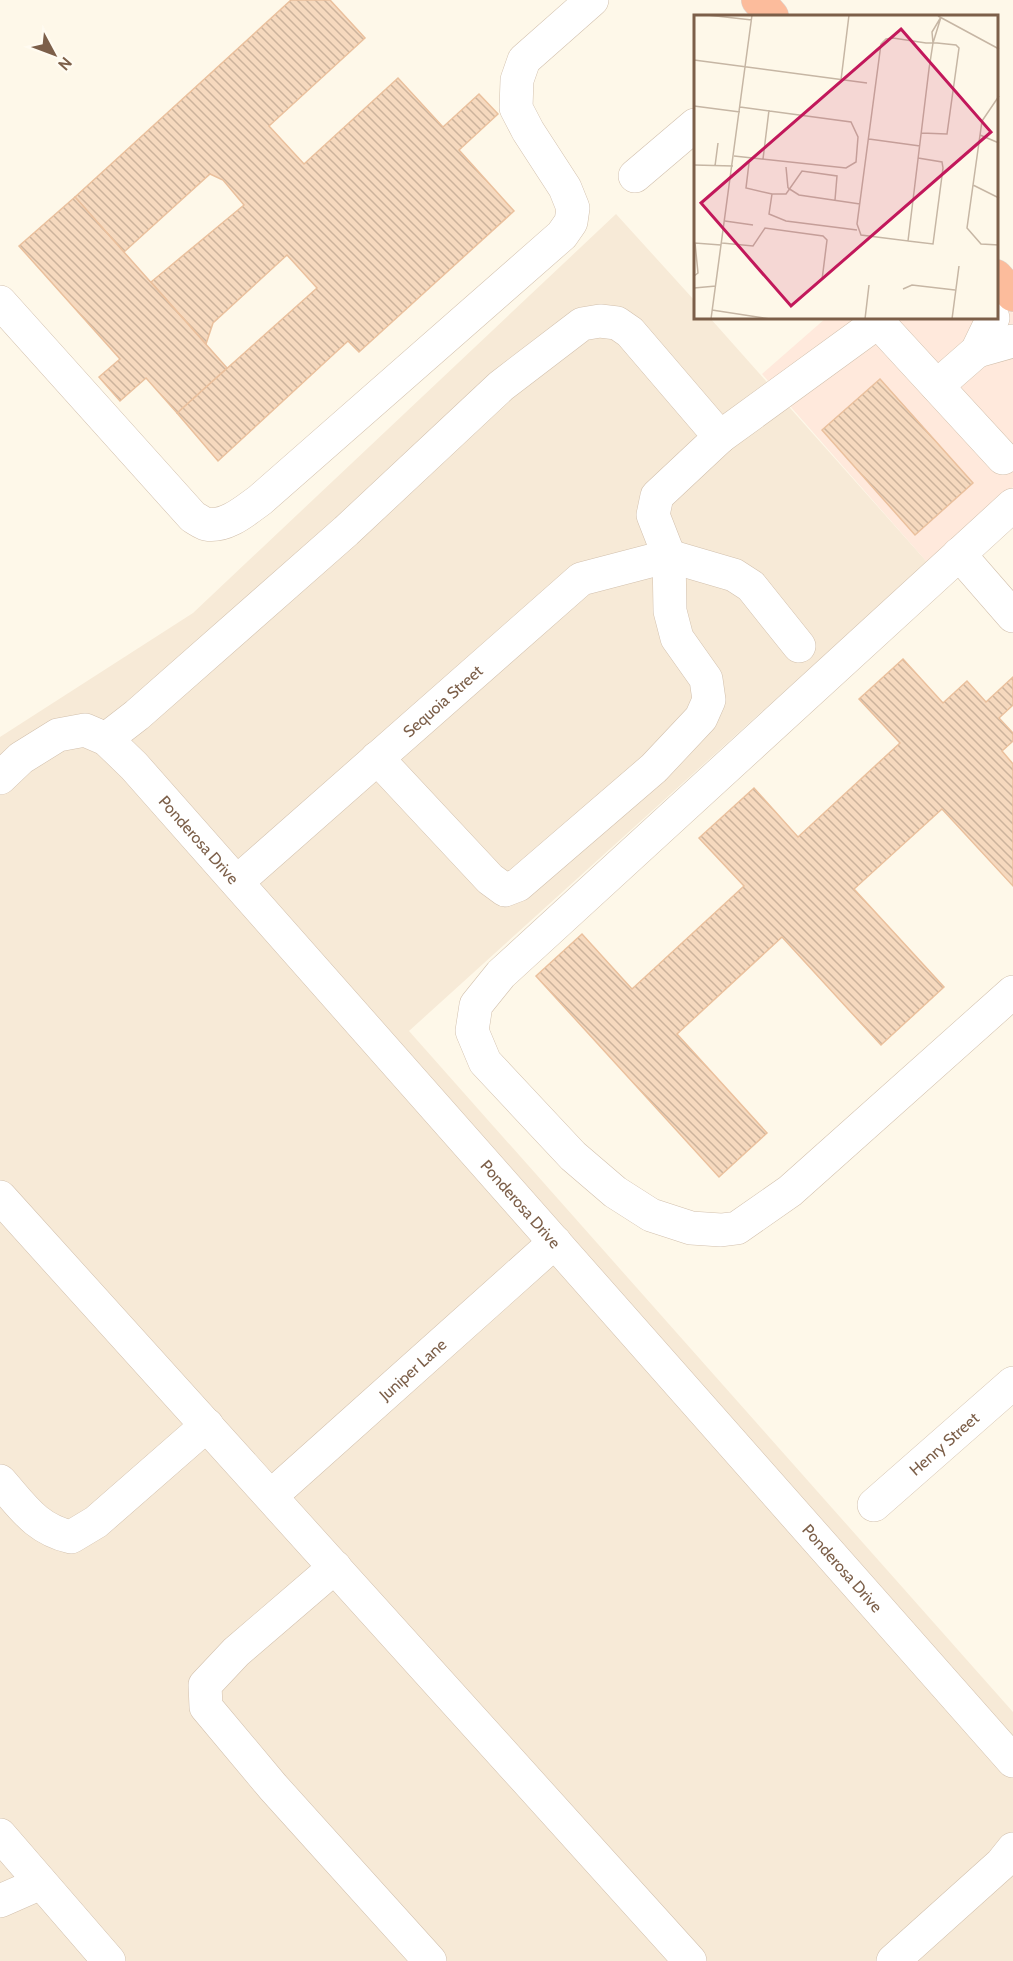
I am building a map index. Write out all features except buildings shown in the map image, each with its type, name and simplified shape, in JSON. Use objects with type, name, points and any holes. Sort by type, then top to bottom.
[{"type":"highway","points":[[758,0],[771,15]]},
{"type":"street","points":[[0,302],[193,517],[206,524],[224,522],[235,517],[260,500],[562,235],[571,222],[573,208],[565,188],[516,108],[516,80],[524,60],[592,0]]},
{"type":"street","points":[[635,176],[694,126]]},
{"type":"street","points":[[937,386],[977,351],[992,320]]},
{"type":"street","points":[[106,739],[137,715],[346,531],[501,386],[582,324],[600,321],[617,323],[630,332],[720,437]]},
{"type":"street","points":[[376,758],[490,879],[504,890],[518,885],[654,768],[701,718],[709,700],[706,679],[677,638],[670,611],[669,556],[653,515],[657,496],[720,437],[878,322],[1003,458]]},
{"type":"street","points":[[977,351],[1013,340]]},
{"type":"street","points":[[1013,505],[501,974],[476,1005],[472,1031],[485,1062],[573,1156],[615,1192],[651,1215],[691,1228],[721,1230],[737,1228],[790,1191],[1013,992]]},
{"type":"street","points":[[959,554],[1013,616]]},
{"type":"street","points":[[669,556],[734,575],[751,586],[799,646]]},
{"type":"street","name":"Sequoia Street","points":[[237,882],[581,579],[669,556]]},
{"type":"street","name":"Ponderosa Drive","points":[[0,778],[21,758],[58,735],[85,730],[106,739],[134,766],[1013,1761]]},
{"type":"street","points":[[0,1197],[690,1961]]},
{"type":"street","name":"Juniper Lane","points":[[271,1496],[555,1242]]},
{"type":"street","name":"Henry Street","points":[[874,1505],[1013,1383]]},
{"type":"street","points":[[0,1481],[34,1520],[53,1533],[71,1537],[96,1522],[207,1425]]},
{"type":"street","points":[[335,1567],[236,1652],[205,1685],[206,1707],[273,1787],[430,1961]]},
{"type":"street","points":[[0,1835],[109,1961]]},
{"type":"street","points":[[893,1961],[1001,1864],[1013,1849]]},
{"type":"street","points":[[0,1901],[41,1883]]},
{"type":"shaded area","points":[[616,214],[694,300],[694,320],[712,320],[927,562],[409,1031],[1013,1712],[1013,1961],[0,1961],[0,737],[193,613]]},
{"type":"shaded area","points":[[998,295],[1013,313],[1013,487],[927,562],[762,374],[824,320],[998,320]]}]
